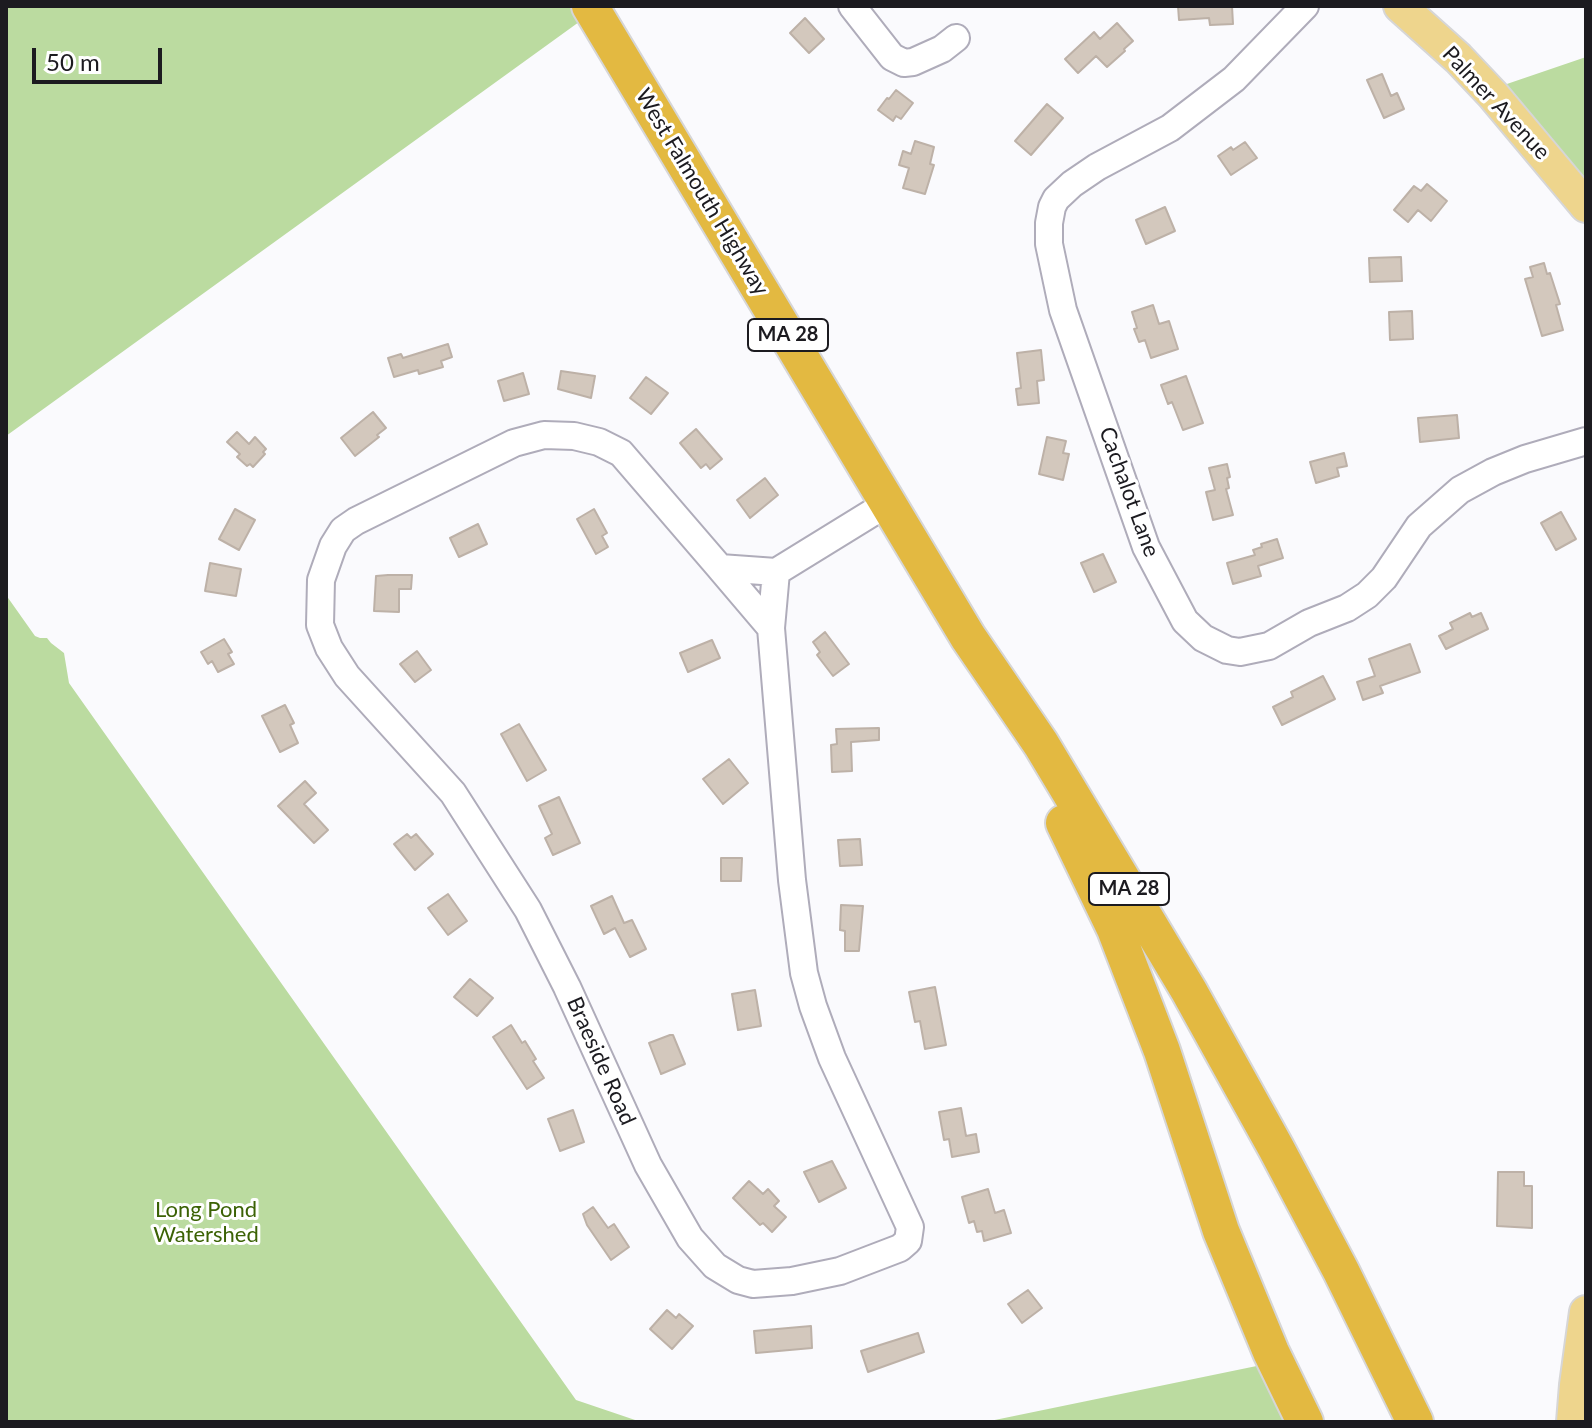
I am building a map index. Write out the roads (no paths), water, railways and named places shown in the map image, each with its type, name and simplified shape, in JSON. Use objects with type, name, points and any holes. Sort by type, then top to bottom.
[{"type":"highway","name":"West Falmouth Highway","points":[[590,6],[888,503]]},
{"type":"highway","name":"MA 28","points":[[888,503],[968,637],[1062,818],[1115,929],[1162,1051],[1221,1231],[1271,1352],[1305,1422]]},
{"type":"highway","name":"MA 28","points":[[968,637],[1041,744],[1189,991],[1334,1258],[1415,1422]]},
{"type":"main road","name":"Palmer Avenue","points":[[1400,6],[1458,58],[1493,95],[1586,206]]},
{"type":"main road","points":[[1573,1422],[1586,1312]]},
{"type":"street","points":[[852,6],[892,57],[904,63],[942,49],[956,38]]},
{"type":"street","name":"Cachalot Lane","points":[[1305,6],[1234,79],[1170,128],[1072,184],[1052,207],[1049,244],[1063,310],[1146,547],[1185,621],[1203,638],[1227,650],[1240,652],[1269,646],[1367,595],[1384,578],[1419,526],[1460,490],[1525,459],[1586,441]]},
{"type":"street","name":"Braeside Road","points":[[771,628],[621,453],[599,442],[574,436],[544,435],[514,443],[356,521],[343,530],[333,546],[321,580],[320,625],[329,648],[347,676],[453,793],[528,910],[567,987],[648,1165],[690,1238],[715,1266],[738,1280],[753,1284],[792,1281],[840,1271],[900,1248],[908,1241],[910,1227],[832,1058],[804,973],[792,880],[771,628],[776,572]]},
{"type":"street","points":[[720,568],[776,572],[888,503]]},
{"type":"park label","name":"Long Pond Watershed","points":[[206,1222]]}]
